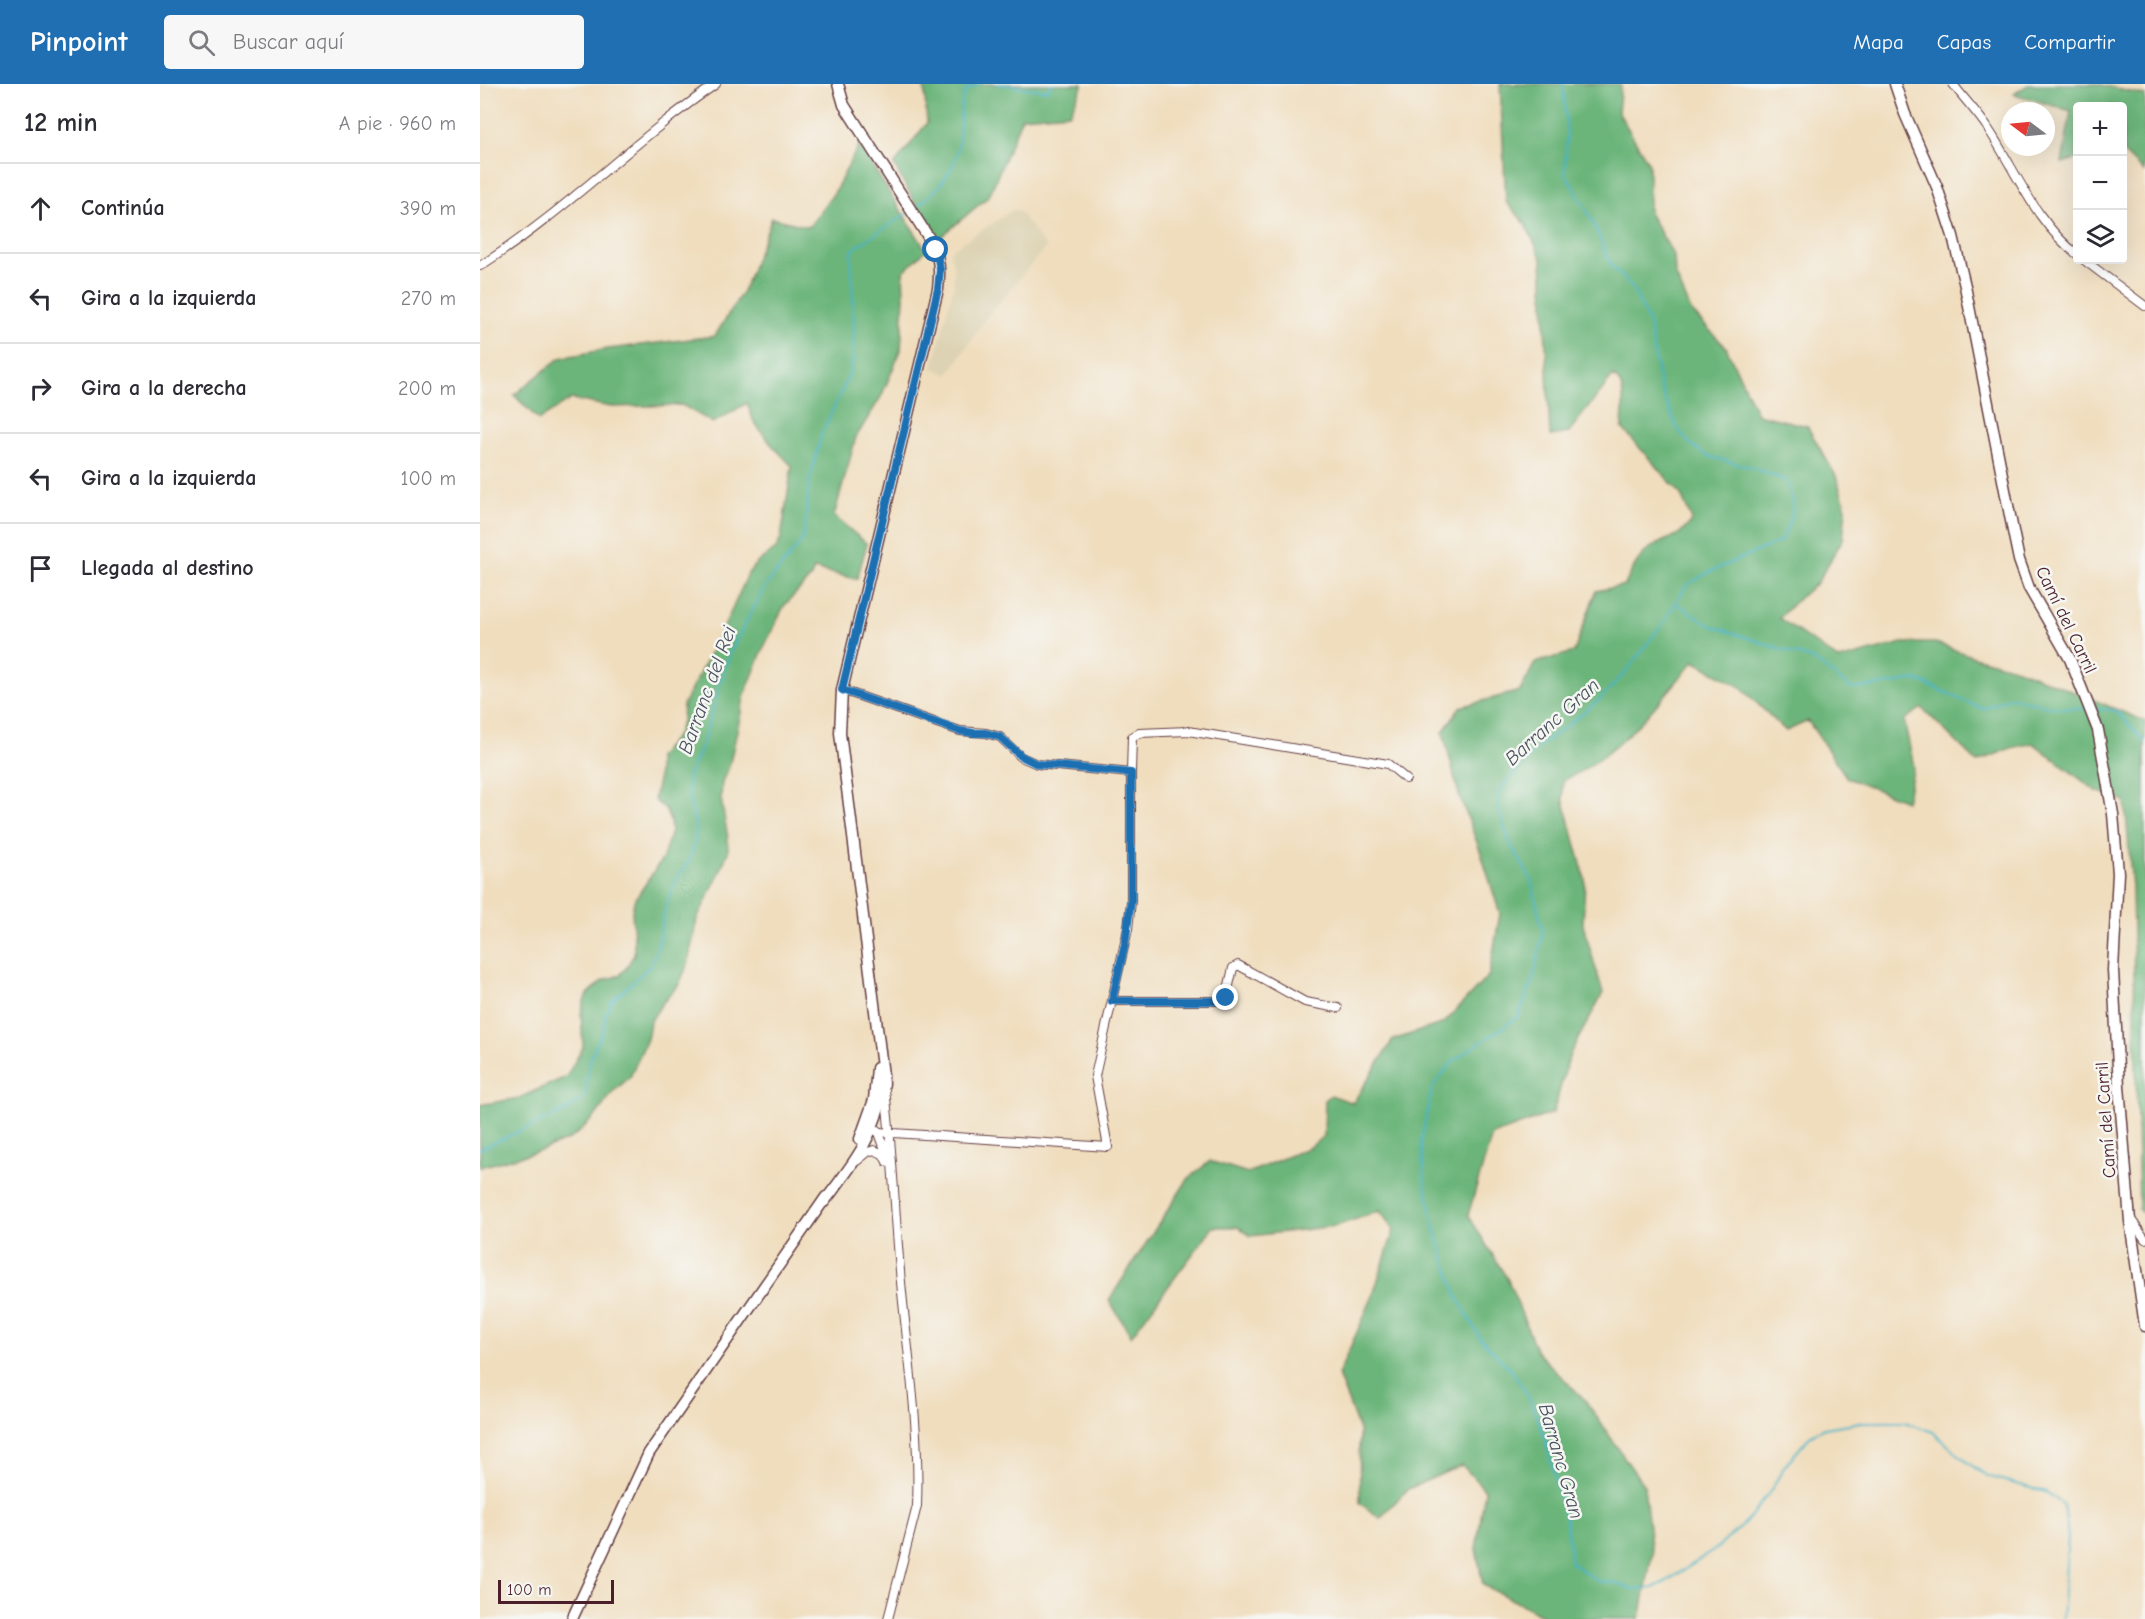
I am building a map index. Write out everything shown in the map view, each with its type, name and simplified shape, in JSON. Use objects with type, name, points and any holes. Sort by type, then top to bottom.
[{"type":"main road","points":[[838,84],[844,105],[932,243],[939,261],[938,289],[842,690],[840,733],[876,1020],[881,1082],[881,1104],[877,1127],[860,1156],[852,1161]]},
{"type":"main road","name":"Camí del Carril","points":[[1895,84],[1905,114],[1937,187],[1953,236],[1965,286],[2011,526],[2024,575],[2029,588],[2070,659],[2098,730],[2113,814],[2118,873],[2113,970],[2119,1086],[2130,1218],[2145,1326]]},
{"type":"main road","points":[[572,1619],[649,1453],[852,1161],[881,1082]]},
{"type":"street","points":[[480,266],[520,239],[676,112],[716,84]]},
{"type":"street","points":[[1953,84],[1988,129],[2017,179],[2049,227],[2073,250]]},
{"type":"street","points":[[2089,264],[2145,306]]},
{"type":"street","points":[[842,690],[960,731],[986,733],[1000,737],[1021,756],[1037,764],[1131,773]]},
{"type":"street","points":[[888,1619],[916,1506],[917,1488],[913,1393],[900,1275],[893,1177],[877,1127],[881,1124],[890,1134],[1108,1147],[1095,1076],[1125,944],[1131,901],[1132,736],[1139,733],[1188,731],[1388,764],[1406,779]]},
{"type":"street","points":[[1112,1001],[1220,1001],[1226,998],[1233,968],[1238,965],[1305,1002],[1338,1008]]},
{"type":"street","points":[[881,1082],[890,1134],[885,1148],[893,1177]]},
{"type":"street","points":[[852,1161],[868,1152],[885,1148]]},
{"type":"street","points":[[2130,1218],[2145,1239]]},
{"type":"shaded area","points":[[1013,210],[1019,211],[1046,247],[986,318],[948,375],[933,368],[954,283],[950,252]]},
{"type":"green space","points":[[924,84],[1083,84],[1070,113],[1022,117],[989,196],[936,241],[894,165],[927,123]]},
{"type":"green space","points":[[1500,84],[1621,84],[1618,112],[1649,164],[1649,213],[1674,256],[1675,273],[1691,311],[1726,347],[1757,414],[1807,426],[1836,476],[1846,508],[1843,539],[1817,583],[1779,618],[1839,660],[1902,643],[1936,643],[1974,657],[2018,669],[2145,721],[2145,1215],[2139,1209],[2132,888],[2125,801],[2096,791],[2033,743],[2011,748],[1977,762],[1922,708],[1904,720],[1914,767],[1906,801],[1847,778],[1808,721],[1786,731],[1739,686],[1694,661],[1646,717],[1620,743],[1591,765],[1563,781],[1563,798],[1585,879],[1583,925],[1603,993],[1570,1054],[1553,1113],[1492,1135],[1468,1215],[1508,1280],[1537,1352],[1585,1400],[1644,1486],[1652,1554],[1640,1619],[1550,1619],[1483,1585],[1476,1549],[1485,1490],[1462,1465],[1408,1489],[1380,1518],[1360,1503],[1359,1430],[1338,1375],[1372,1298],[1394,1230],[1380,1211],[1336,1226],[1251,1236],[1238,1227],[1213,1227],[1131,1336],[1109,1300],[1188,1179],[1210,1161],[1248,1173],[1310,1147],[1324,1136],[1325,1100],[1331,1095],[1353,1103],[1393,1040],[1444,1023],[1489,975],[1500,914],[1481,853],[1459,795],[1443,732],[1460,707],[1520,691],[1535,663],[1574,652],[1596,591],[1625,585],[1641,557],[1649,549],[1683,531],[1692,520],[1680,493],[1622,428],[1621,385],[1613,376],[1568,433],[1550,436],[1542,259],[1524,222],[1506,202]]},
{"type":"green space","points":[[2029,84],[2097,84],[2145,95],[2144,172],[2127,156],[2127,102],[2073,102],[2073,160],[2062,163],[2071,111],[2055,106],[2055,102],[2041,102],[2014,94]]},
{"type":"green space","points":[[859,145],[926,250],[903,272],[901,350],[881,397],[856,437],[834,516],[867,544],[857,579],[814,569],[811,577],[784,606],[763,649],[745,694],[729,767],[722,782],[721,799],[728,838],[728,852],[697,919],[688,964],[679,984],[650,1022],[647,1039],[630,1077],[614,1091],[596,1115],[568,1140],[540,1151],[480,1167],[480,1105],[519,1098],[566,1077],[583,1047],[581,1014],[587,995],[602,981],[620,975],[634,954],[632,912],[634,901],[663,858],[671,831],[665,809],[654,800],[658,780],[658,757],[677,735],[682,721],[683,705],[724,627],[749,572],[776,549],[781,538],[792,466],[754,422],[747,403],[713,423],[682,405],[611,407],[571,399],[539,420],[514,395],[560,358],[608,349],[715,336],[743,291],[772,218],[809,227],[834,193]]},
{"type":"waterway","name":"Barranc del Rei","points":[[913,209],[930,196],[944,180],[954,162],[960,136],[963,97],[965,91],[979,84]]},
{"type":"waterway","name":"Barranc del Rei","points":[[998,84],[1042,90],[1047,90],[1052,84]]},
{"type":"waterway","name":"Barranc Gran","points":[[1563,84],[1567,133],[1565,173],[1592,220],[1611,265],[1632,287],[1649,323],[1660,386],[1677,428],[1688,442],[1707,456],[1754,468],[1787,481],[1793,512],[1781,541],[1707,573],[1686,586],[1664,622],[1625,673],[1598,701],[1534,751],[1498,792],[1499,812],[1511,845],[1531,879],[1543,932],[1533,980],[1518,1017],[1453,1061],[1432,1088],[1421,1142],[1425,1185],[1437,1237],[1458,1298],[1480,1338],[1512,1371],[1528,1396],[1544,1435],[1567,1526],[1571,1563],[1600,1582],[1610,1582],[1637,1590],[1653,1588],[1716,1549],[1747,1521],[1772,1489],[1784,1467],[1811,1435],[1825,1428],[1861,1422],[1904,1422],[1933,1432],[1968,1463],[1987,1476],[2046,1492],[2064,1505],[2068,1537],[2062,1619]]},
{"type":"waterway","name":"Barranc del Rei","points":[[480,1149],[565,1111],[586,1096],[591,1057],[612,1001],[650,966],[658,947],[664,912],[674,883],[690,859],[695,841],[696,829],[688,792],[688,776],[701,748],[730,653],[764,588],[802,541],[809,483],[822,433],[849,375],[853,360],[854,325],[851,253],[856,247],[909,212]]},
{"type":"waterway","points":[[1677,604],[1712,626],[1814,660],[1852,689],[1917,680],[1983,709],[2010,697],[2052,707],[2087,709]]},
{"type":"waterway","points":[[2093,709],[2115,710],[2145,742]]},
{"type":"route","points":[[936,250],[940,269],[938,289],[842,690],[960,731],[986,733],[1000,737],[1021,756],[1037,764],[1131,773],[1131,901],[1128,929],[1112,1001],[1220,1001],[1226,998]]}]
